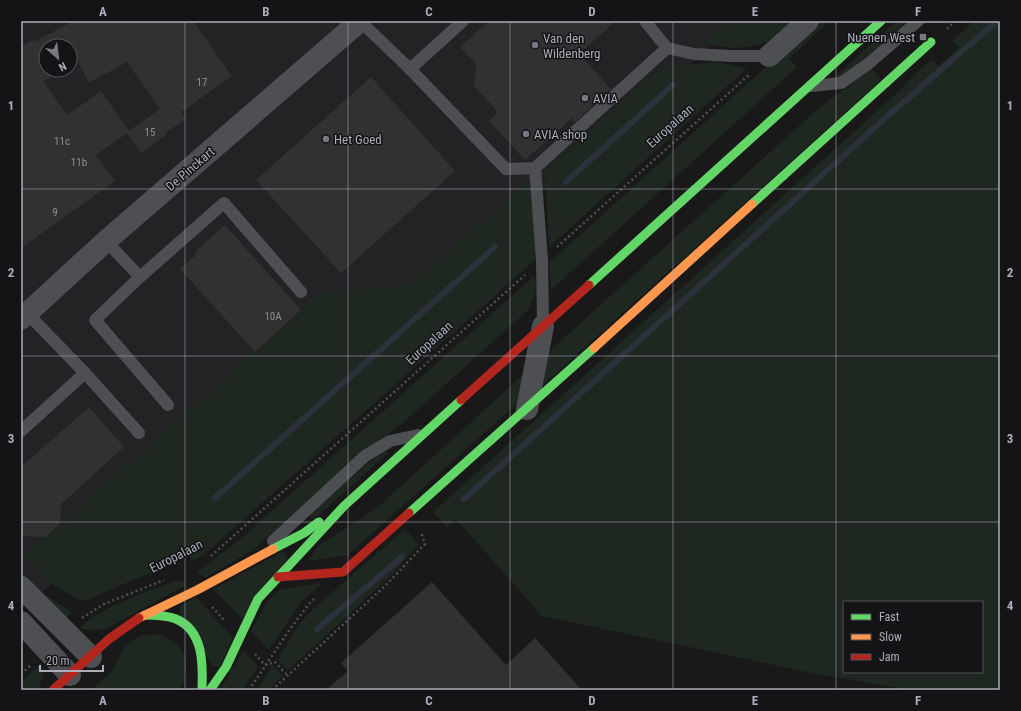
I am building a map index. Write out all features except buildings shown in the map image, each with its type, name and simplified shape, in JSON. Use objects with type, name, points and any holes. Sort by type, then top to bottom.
[{"type":"main road","points":[[210,690],[226,667],[258,599],[344,506],[881,21]]},
{"type":"main road","points":[[278,577],[343,572],[527,409],[931,42]]},
{"type":"main road","points":[[53,690],[91,657],[109,638],[143,615],[197,590],[304,532],[344,506]]},
{"type":"main road","points":[[143,615],[164,616],[177,620],[188,627],[192,632],[200,648],[203,669],[202,690]]},
{"type":"street","name":"De Pinckart","points":[[24,316],[106,241],[360,21]]},
{"type":"street","points":[[769,56],[808,21]]},
{"type":"street","points":[[527,409],[543,326]]},
{"type":"street","points":[[21,587],[91,657]]},
{"type":"street","points":[[21,622],[70,675]]},
{"type":"lane","points":[[360,21],[506,169],[535,168],[667,48]]},
{"type":"lane","points":[[410,70],[463,21]]},
{"type":"lane","points":[[645,21],[667,48],[694,54],[769,56]]},
{"type":"lane","points":[[808,87],[841,83],[868,64],[918,21]]},
{"type":"lane","points":[[535,168],[542,260],[543,326]]},
{"type":"lane","points":[[168,405],[95,320],[140,277],[224,203],[301,292]]},
{"type":"lane","points":[[106,241],[140,277]]},
{"type":"lane","points":[[24,316],[85,373],[139,433]]},
{"type":"lane","points":[[21,431],[85,373]]},
{"type":"lane","points":[[256,557],[365,456],[390,441],[423,434]]},
{"type":"path","name":"Europalaan","points":[[209,557],[769,56]]},
{"type":"path","points":[[272,690],[386,585],[425,544],[414,510]]},
{"type":"path","points":[[249,690],[309,604],[343,572]]},
{"type":"path","name":"Europalaan","points":[[84,616],[104,604],[167,578]]},
{"type":"path","points":[[265,665],[275,662],[288,676]]},
{"type":"path","points":[[21,674],[33,664]]},
{"type":"shaded area","points":[[21,21],[741,21],[403,308],[21,609]]},
{"type":"shaded area","points":[[730,21],[794,21],[782,32],[761,44],[742,48],[732,48],[703,43]]},
{"type":"shaded area","points":[[817,21],[830,21],[789,58],[797,67],[551,290],[549,263]]},
{"type":"shaded area","points":[[897,21],[907,21],[837,81],[834,78]]},
{"type":"shaded area","points":[[974,21],[1000,21],[1000,690],[910,690],[817,674],[542,616],[456,519],[447,527],[433,512],[908,83],[907,82],[932,59],[938,66],[959,48],[952,41]]},
{"type":"shaded area","points":[[714,62],[744,68],[745,70],[549,247],[545,177],[550,166],[631,93],[663,67]]},
{"type":"shaded area","points":[[871,68],[881,80],[544,384],[542,360],[546,354],[819,108]]},
{"type":"shaded area","points":[[528,183],[533,195],[536,259],[206,553],[192,562],[189,556],[82,601],[55,586],[25,555],[324,291],[408,285]]},
{"type":"shaded area","points":[[534,276],[536,284],[535,294],[527,311],[405,421],[354,460],[253,550],[205,578],[197,571],[237,542]]},
{"type":"shaded area","points":[[525,373],[521,400],[348,555],[308,561],[319,545],[380,505]]},
{"type":"shaded area","points":[[384,450],[388,453],[313,520],[309,515]]},
{"type":"shaded area","points":[[405,529],[419,545],[393,574],[288,670],[278,660],[298,626],[311,611]]},
{"type":"shaded area","points":[[284,551],[288,558],[242,619],[213,589]]},
{"type":"shaded area","points":[[21,570],[47,596],[72,612],[64,620],[21,579]]},
{"type":"shaded area","points":[[177,580],[182,581],[186,585],[106,629],[88,630],[80,628],[101,612]]},
{"type":"shaded area","points":[[318,583],[321,585],[301,602],[269,650],[251,631],[267,601],[280,590]]},
{"type":"shaded area","points":[[196,597],[233,638],[219,667],[212,665],[180,613],[180,606]]},
{"type":"shaded area","points":[[153,634],[169,638],[180,648],[184,655],[186,670],[183,682],[177,690],[92,690],[112,671],[124,648],[140,636]]},
{"type":"shaded area","points":[[243,651],[258,666],[243,690],[220,690]]},
{"type":"shaded area","points":[[41,663],[43,673],[39,690],[21,690],[21,682]]},
{"type":"shaded area","points":[[273,665],[283,676],[268,690],[257,690]]},
{"type":"waterway","points":[[464,499],[882,121],[997,21]]},
{"type":"waterway","points":[[566,182],[673,85]]},
{"type":"waterway","points":[[215,498],[495,247]]},
{"type":"waterway","points":[[317,629],[402,557]]},
{"type":"traffic: fast","points":[[589,285],[881,21]]},
{"type":"traffic: fast","points":[[752,204],[931,42]]},
{"type":"traffic: fast","points":[[409,513],[594,348]]},
{"type":"traffic: fast","points":[[210,690],[226,667],[258,599],[344,506],[461,400]]},
{"type":"traffic: fast","points":[[273,549],[304,533],[319,522]]},
{"type":"traffic: fast","points":[[145,615],[157,615],[176,619],[185,624],[192,632],[197,640],[202,660],[202,690]]},
{"type":"traffic: slow","points":[[594,348],[752,204]]},
{"type":"traffic: slow","points":[[139,618],[197,590],[273,549]]},
{"type":"traffic: jam","points":[[461,400],[589,285]]},
{"type":"traffic: jam","points":[[278,577],[343,572],[409,513]]},
{"type":"traffic: jam","points":[[53,690],[109,639],[139,618]]},
{"type":"place","name":"Nuenen West","points":[[923,37]]},
{"type":"place","name":"Van den Wildenberg","points":[[535,45]]},
{"type":"place","name":"AVIA","points":[[585,98]]},
{"type":"place","name":"AVIA shop","points":[[526,134]]},
{"type":"place","name":"Het Goed","points":[[326,139]]}]
